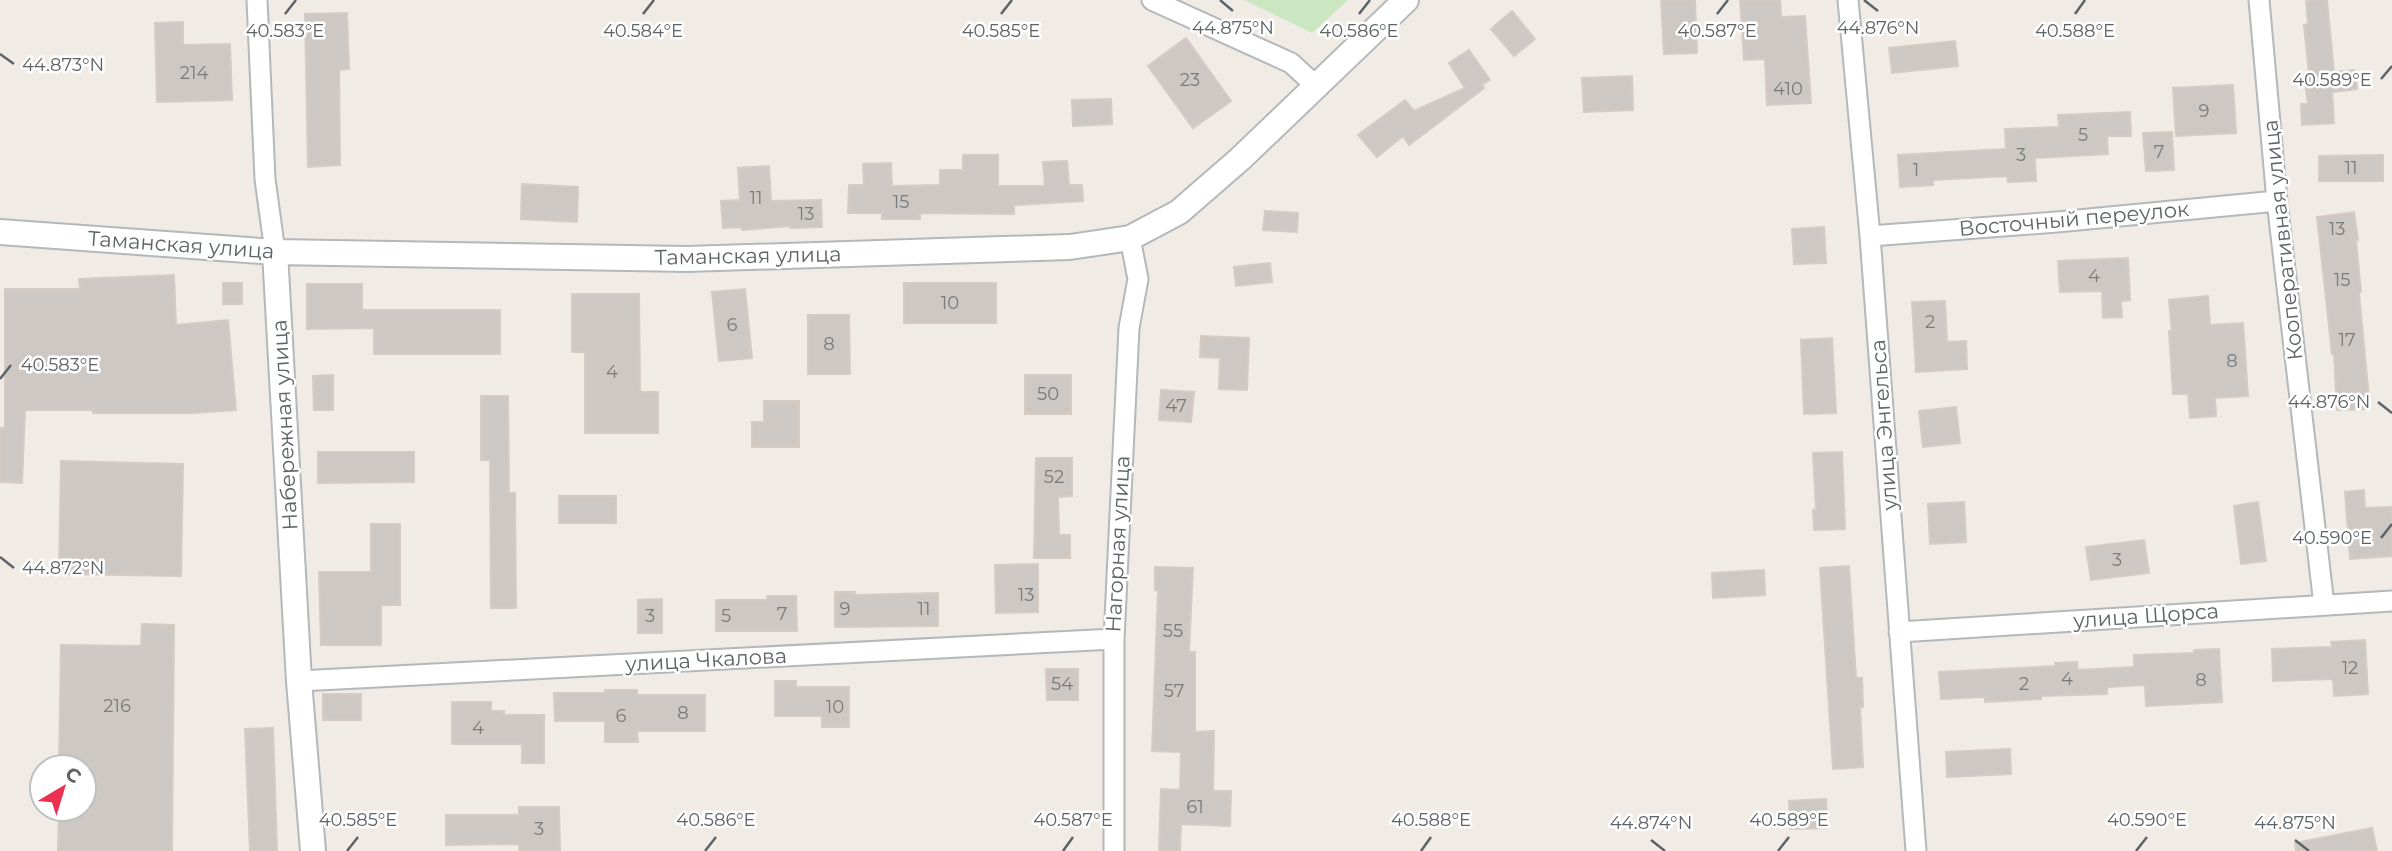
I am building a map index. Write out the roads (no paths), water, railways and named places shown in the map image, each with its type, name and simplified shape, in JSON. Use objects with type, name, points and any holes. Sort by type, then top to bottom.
[{"type":"street","name":"Набережная улица","points":[[257,0],[265,179],[275,253],[299,681],[313,851]]},
{"type":"street","points":[[1152,0],[1291,63],[1317,87]]},
{"type":"street","name":"Таманская улица","points":[[0,232],[275,253],[687,259],[1070,247],[1130,238],[1179,212],[1317,87],[1406,0]]},
{"type":"street","name":"улица Энгельса","points":[[1848,0],[1870,236],[1916,851]]},
{"type":"street","name":"Кооперативная улица","points":[[2259,0],[2277,201],[2324,605]]},
{"type":"street","name":"Восточный переулок","points":[[1870,236],[2277,201]]},
{"type":"street","name":"Нагорная улица","points":[[1114,851],[1114,639],[1129,328],[1138,279],[1130,238]]},
{"type":"street","name":"улица Щорса","points":[[1899,632],[2392,601]]},
{"type":"street","name":"улица Чкалова","points":[[299,681],[1114,639]]}]
